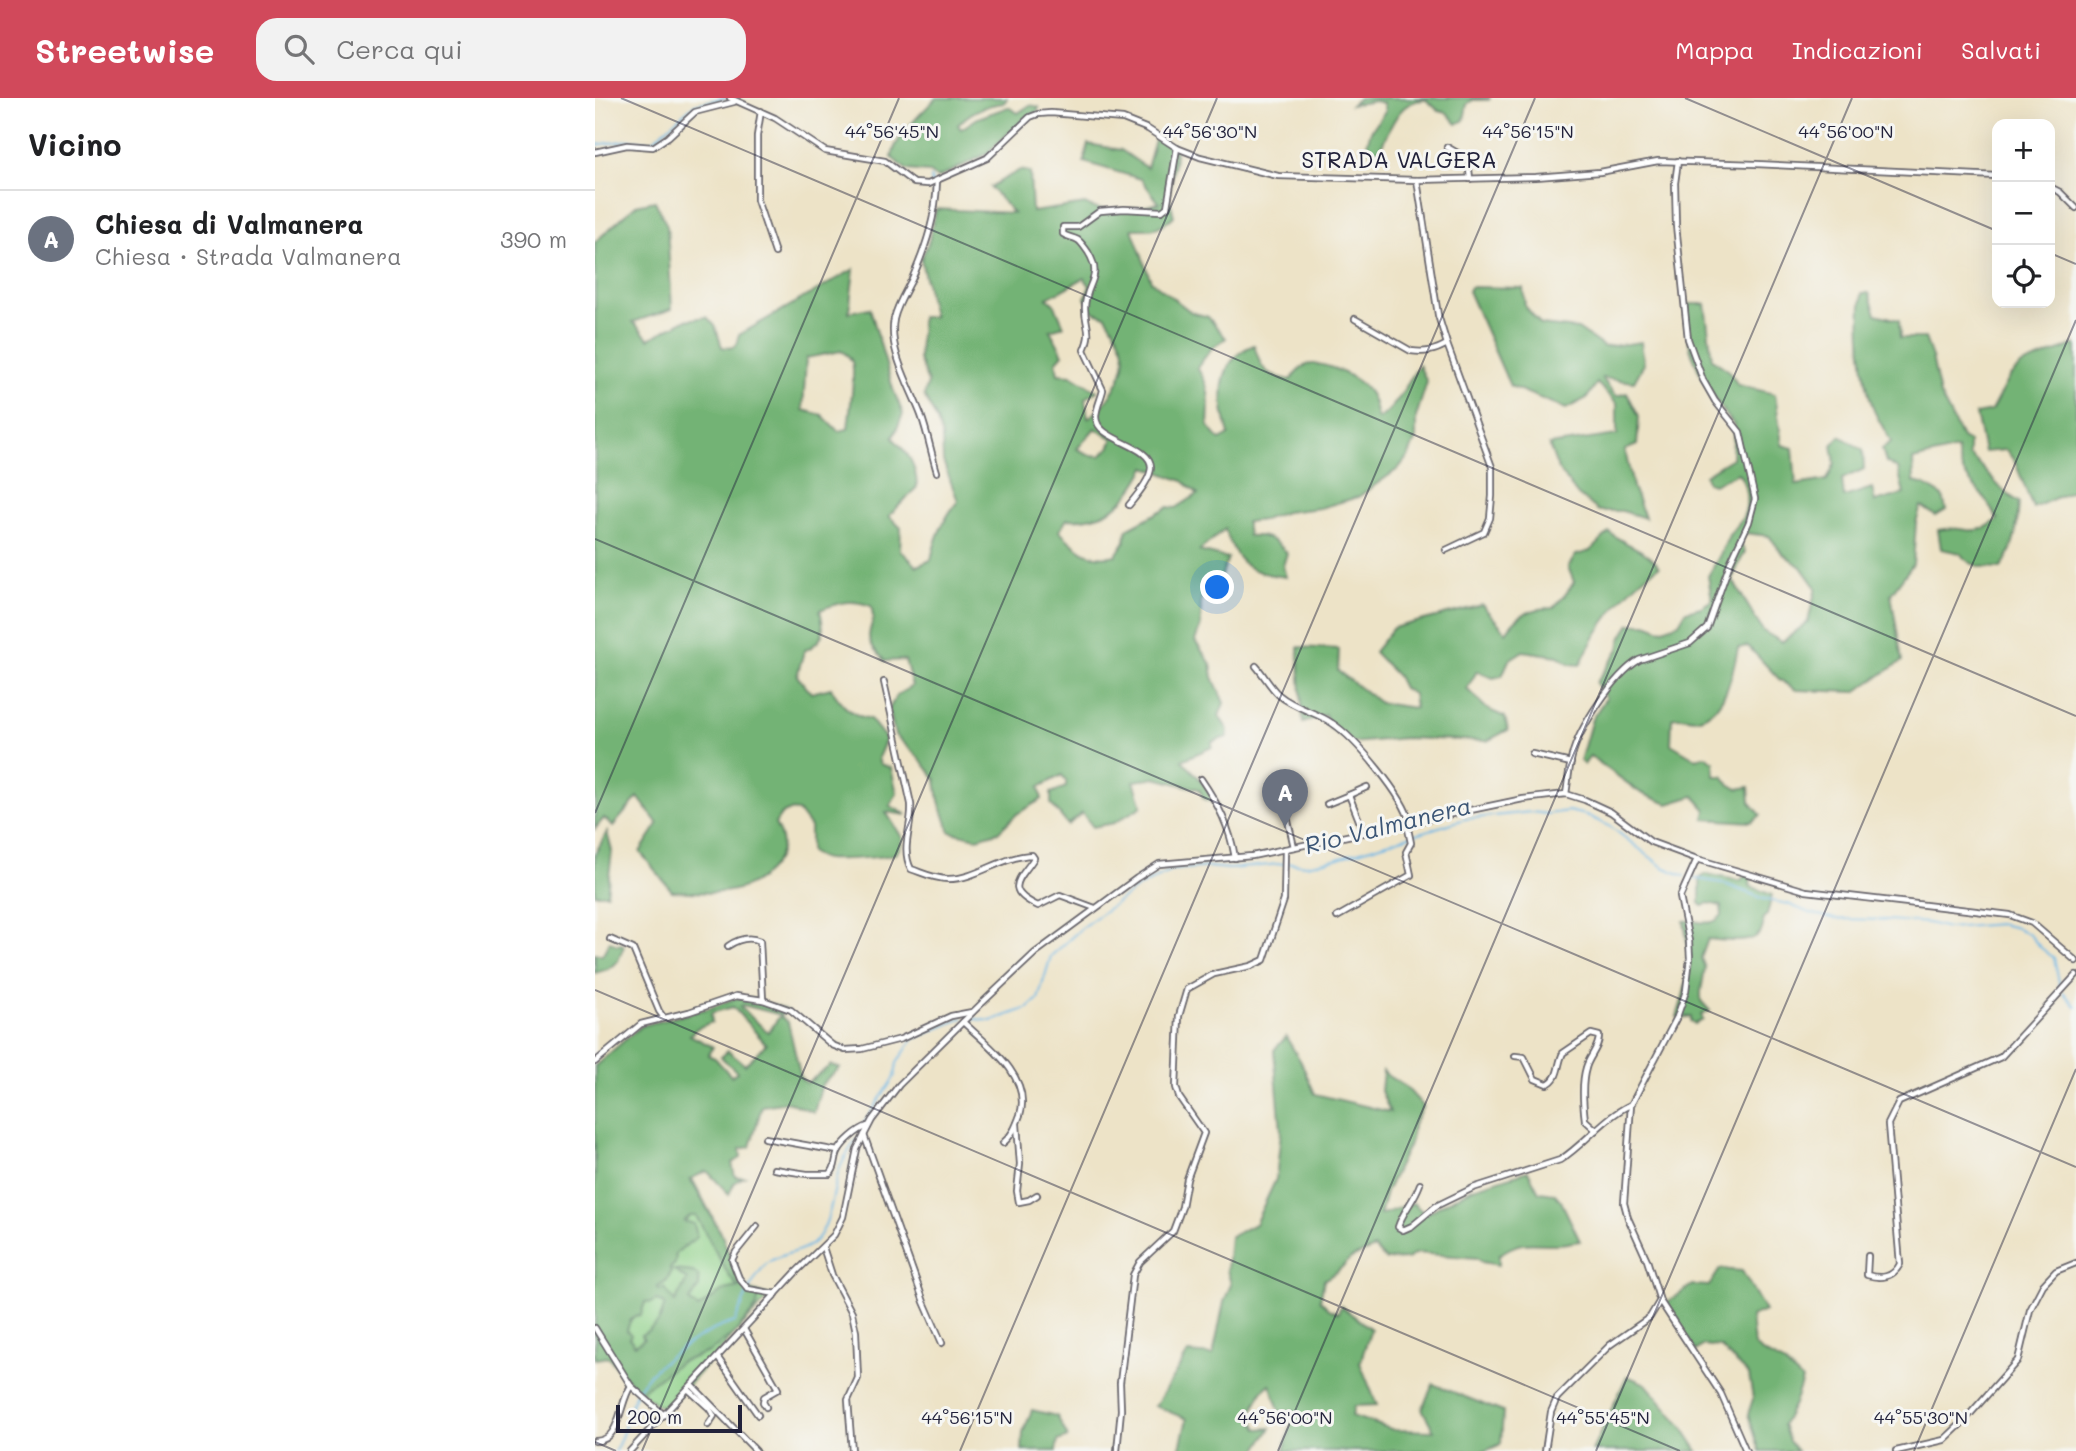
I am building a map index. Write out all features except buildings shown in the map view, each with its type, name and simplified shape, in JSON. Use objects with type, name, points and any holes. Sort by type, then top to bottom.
[{"type":"street","name":"STRADA VALGERA","points":[[733,100],[775,118],[825,151],[885,161],[914,183],[928,184],[987,159],[1025,121],[1043,113],[1122,119],[1149,129],[1177,148],[1200,157],[1278,176],[1470,179],[1573,175],[1658,162],[1992,176]]},
{"type":"street","points":[[595,152],[627,145],[653,147],[669,137],[695,112],[733,100]]},
{"type":"street","points":[[761,111],[757,136],[757,200],[775,253]]},
{"type":"street","points":[[1447,147],[1468,159],[1470,179]]},
{"type":"street","points":[[1129,505],[1147,478],[1151,464],[1141,452],[1098,425],[1096,417],[1103,390],[1084,350],[1090,333],[1086,318],[1086,297],[1096,272],[1095,265],[1080,241],[1063,234],[1062,230],[1063,227],[1078,227],[1100,211],[1162,211],[1167,207],[1177,148]]},
{"type":"street","points":[[1566,794],[1574,749],[1591,716],[1613,685],[1632,664],[1690,643],[1707,628],[1730,563],[1749,522],[1755,499],[1740,432],[1715,401],[1703,380],[1688,339],[1677,225],[1675,183],[1678,162]]},
{"type":"street","points":[[1417,180],[1438,315],[1492,467],[1490,518],[1484,532],[1446,550]]},
{"type":"street","points":[[936,182],[936,208],[929,240],[894,317],[893,346],[920,414],[937,472]]},
{"type":"street","points":[[2055,190],[2076,208]]},
{"type":"street","points":[[1355,319],[1411,351],[1421,353],[1447,344]]},
{"type":"street","points":[[1256,666],[1282,698],[1332,723],[1347,735],[1395,791],[1408,812],[1409,836],[1406,852],[1411,875],[1337,917]]},
{"type":"street","points":[[884,682],[911,804],[912,815],[906,848],[911,869],[931,877],[958,878],[1016,856],[1032,855],[1033,861],[1018,880],[1017,887],[1021,895],[1038,906],[1060,895],[1095,908]]},
{"type":"street","points":[[1532,754],[1571,763]]},
{"type":"street","points":[[1201,779],[1225,820],[1232,838],[1235,858]]},
{"type":"street","points":[[1327,804],[1367,787]]},
{"type":"street","points":[[630,1451],[834,1235],[843,1217],[852,1169],[864,1134],[899,1085],[1035,953],[1159,864],[1235,858],[1523,799],[1566,794],[1611,812],[1651,842],[1697,859],[1817,894],[2010,915],[2032,923],[2076,961]]},
{"type":"street","points":[[1282,795],[1294,847]]},
{"type":"street","points":[[1349,795],[1364,833]]},
{"type":"street","points":[[1117,1451],[1121,1410],[1120,1383],[1133,1275],[1140,1262],[1173,1231],[1182,1208],[1187,1179],[1204,1133],[1175,1087],[1179,1016],[1187,989],[1214,974],[1251,966],[1264,960],[1284,900],[1285,849]]},
{"type":"street","points":[[1697,859],[1682,891],[1680,903],[1689,941],[1686,990],[1677,1017],[1631,1105],[1625,1210],[1647,1260],[1660,1301],[1721,1394],[1746,1451]]},
{"type":"street","points":[[610,939],[633,949],[664,1018]]},
{"type":"street","points":[[728,946],[745,939],[760,941],[763,1000]]},
{"type":"street","points":[[1868,1256],[1867,1275],[1874,1277],[1893,1273],[1900,1264],[1888,1124],[1899,1102],[2001,1057],[2076,975]]},
{"type":"street","points":[[595,1062],[641,1024],[736,996],[763,1000],[791,1010],[832,1045],[845,1050],[862,1049],[901,1039],[951,1016],[967,1017],[1017,1079],[1022,1091],[1023,1104],[1017,1124],[1003,1143]]},
{"type":"street","points":[[1515,1056],[1524,1057],[1535,1079],[1547,1084],[1553,1081],[1557,1074],[1560,1057],[1566,1050],[1591,1034],[1598,1037],[1598,1044],[1584,1078],[1585,1120],[1596,1130]]},
{"type":"street","points":[[1420,1184],[1413,1203],[1403,1211],[1398,1227],[1403,1230],[1436,1206],[1473,1188],[1560,1160],[1572,1153],[1618,1110],[1631,1105]]},
{"type":"street","points":[[1017,1124],[1019,1202],[1037,1195]]},
{"type":"street","points":[[774,1169],[830,1174],[834,1170],[838,1151],[859,1129],[869,1125]]},
{"type":"street","points":[[864,1134],[924,1302],[942,1343]]},
{"type":"street","points":[[765,1138],[838,1151]]},
{"type":"street","points":[[757,1227],[732,1260],[739,1278],[750,1290],[777,1294]]},
{"type":"street","points":[[823,1247],[832,1275],[852,1313],[856,1332],[858,1378],[848,1400],[852,1451]]},
{"type":"street","points":[[1896,1451],[1944,1440],[1963,1422],[2018,1360],[2030,1310],[2043,1284],[2056,1271],[2076,1263]]},
{"type":"street","points":[[1545,1451],[1551,1412],[1557,1398],[1610,1345],[1650,1317],[1660,1301]]},
{"type":"street","points":[[595,1328],[633,1387],[664,1415]]},
{"type":"street","points":[[744,1329],[778,1389],[764,1397],[762,1402],[766,1407]]},
{"type":"street","points":[[718,1358],[758,1415]]},
{"type":"street","points":[[595,1441],[603,1441],[612,1433],[624,1397],[633,1387]]},
{"type":"street","points":[[690,1387],[714,1416],[708,1425]]},
{"type":"street","points":[[690,1387],[755,1451]]},
{"type":"green space","points":[[936,98],[1007,98],[1004,103],[973,112],[958,125],[961,129],[978,118],[1008,107],[1018,113],[1030,105],[1039,107],[1038,111],[1026,117],[986,154],[938,178],[928,172],[907,170],[892,158],[897,142]]},
{"type":"green space","points":[[1359,98],[1490,98],[1473,100],[1467,104],[1464,120],[1457,124],[1447,113],[1439,111],[1426,100],[1409,104],[1397,116],[1380,149],[1372,152],[1366,147],[1371,131],[1385,111],[1383,103],[1375,101],[1351,105]]},
{"type":"green space","points":[[1156,136],[1176,150],[1169,197],[1174,216],[1154,228],[1132,229],[1151,281],[1191,312],[1208,317],[1226,338],[1211,349],[1197,368],[1207,389],[1208,426],[1220,440],[1229,435],[1222,396],[1226,371],[1241,352],[1254,345],[1262,366],[1275,376],[1290,380],[1304,366],[1314,364],[1343,372],[1368,391],[1378,419],[1396,402],[1419,365],[1427,382],[1416,417],[1416,438],[1409,455],[1398,469],[1358,497],[1320,508],[1286,512],[1263,520],[1246,522],[1248,536],[1270,539],[1287,553],[1283,566],[1286,577],[1262,573],[1246,565],[1234,551],[1225,529],[1199,551],[1228,558],[1221,577],[1201,599],[1201,625],[1195,641],[1211,664],[1213,677],[1224,703],[1219,716],[1228,730],[1227,737],[1212,742],[1212,747],[1182,760],[1200,779],[1217,804],[1204,799],[1199,789],[1155,778],[1134,781],[1142,806],[1114,823],[1093,827],[1082,813],[1068,825],[1051,804],[1051,793],[1066,787],[1062,775],[1039,787],[1042,799],[1017,814],[998,832],[977,838],[950,832],[939,801],[936,780],[920,759],[895,735],[889,709],[897,695],[912,686],[905,660],[885,661],[872,646],[869,639],[873,620],[871,606],[845,602],[820,610],[822,635],[804,651],[797,676],[811,693],[831,688],[847,708],[870,719],[886,739],[878,758],[880,764],[891,768],[897,793],[890,806],[907,815],[886,812],[903,839],[899,850],[882,857],[821,858],[810,852],[810,827],[798,811],[787,811],[775,824],[782,844],[777,859],[764,875],[753,883],[714,893],[672,891],[640,852],[658,824],[638,797],[613,826],[604,818],[595,829],[595,242],[636,205],[655,201],[667,226],[672,309],[633,322],[649,339],[685,320],[707,317],[715,326],[722,347],[726,348],[737,345],[739,335],[854,269],[849,312],[870,308],[893,389],[903,414],[893,438],[911,460],[917,487],[889,516],[901,528],[900,550],[917,566],[931,560],[941,529],[958,501],[943,461],[942,436],[924,396],[928,383],[919,359],[921,317],[933,317],[921,259],[929,241],[936,209],[1013,213],[990,187],[1020,170],[1030,172],[1032,212],[1085,204],[1102,210],[1142,207],[1159,203],[1141,179],[1084,162],[1088,144],[1121,150],[1147,168]],"holes":[[[1084,278],[1090,286],[1085,298],[1092,311],[1106,316],[1123,347],[1125,360],[1119,379],[1108,398],[1088,418],[1085,399],[1097,391],[1071,375],[1058,374],[1056,362],[1063,354],[1050,330],[1064,326],[1055,305],[1047,298]],[[841,351],[851,360],[853,376],[848,429],[838,431],[822,415],[803,410],[806,358]],[[1095,428],[1113,439],[1109,448],[1100,456],[1077,449]],[[1146,467],[1183,481],[1198,494],[1176,508],[1168,507],[1127,529],[1125,541],[1116,555],[1091,555],[1072,544],[1059,531],[1067,519],[1094,517],[1115,507]]]},
{"type":"green space","points":[[1470,287],[1523,288],[1525,306],[1541,325],[1578,329],[1604,347],[1641,342],[1644,364],[1634,382],[1602,378],[1616,396],[1627,393],[1639,416],[1637,445],[1625,450],[1633,487],[1645,518],[1622,511],[1599,511],[1578,495],[1558,469],[1549,445],[1617,435],[1617,404],[1597,383],[1587,398],[1566,409],[1510,386],[1468,291]]},
{"type":"green space","points":[[1862,293],[1869,293],[1876,314],[1899,320],[1900,338],[1925,338],[1940,395],[1962,438],[1969,442],[1969,455],[2019,502],[2013,544],[2001,568],[1978,566],[1968,562],[1960,553],[1941,549],[1938,530],[1982,529],[1998,519],[1965,475],[1957,449],[1913,460],[1914,482],[1943,496],[1946,510],[1936,516],[1921,506],[1916,523],[1913,564],[1891,594],[1902,661],[1855,692],[1796,690],[1779,679],[1748,646],[1738,648],[1731,679],[1722,699],[1708,714],[1699,718],[1672,718],[1671,744],[1696,759],[1705,756],[1714,762],[1715,776],[1723,776],[1729,784],[1738,789],[1749,787],[1750,802],[1761,815],[1751,822],[1704,819],[1706,810],[1694,796],[1668,804],[1641,793],[1590,756],[1584,765],[1580,761],[1592,719],[1606,698],[1596,683],[1619,649],[1621,638],[1630,624],[1647,624],[1661,630],[1679,623],[1686,611],[1701,607],[1712,600],[1708,576],[1729,535],[1745,512],[1745,488],[1738,473],[1714,484],[1707,482],[1705,475],[1732,458],[1734,425],[1712,395],[1695,362],[1688,338],[1686,304],[1705,304],[1712,359],[1728,370],[1738,385],[1775,394],[1782,445],[1793,448],[1796,485],[1827,480],[1835,463],[1832,445],[1840,436],[1863,450],[1864,469],[1842,479],[1844,497],[1872,488],[1875,502],[1904,494],[1898,469],[1886,462],[1882,449],[1891,442],[1875,412],[1866,381],[1860,320]],"holes":[[[1745,533],[1769,536],[1782,553],[1801,567],[1816,588],[1808,622],[1782,642],[1763,631],[1732,579],[1745,551],[1739,543]]]},
{"type":"green space","points":[[2076,344],[2076,489],[2033,508],[2015,462],[2006,450],[1984,452],[1976,414],[1991,411],[2009,377],[2022,365]]},
{"type":"green space","points":[[1609,532],[1649,556],[1659,567],[1635,585],[1613,610],[1580,665],[1570,664],[1558,656],[1523,651],[1509,660],[1502,676],[1493,678],[1477,671],[1467,689],[1487,709],[1505,717],[1508,730],[1487,741],[1405,738],[1352,743],[1330,729],[1325,715],[1303,723],[1298,647],[1339,649],[1338,671],[1380,703],[1415,708],[1413,694],[1403,688],[1397,676],[1374,652],[1393,628],[1482,605],[1506,632],[1526,613],[1553,608],[1574,582],[1568,567],[1576,555],[1590,551]]},
{"type":"green space","points":[[607,832],[612,851],[607,894],[595,894],[595,854]]},
{"type":"green space","points":[[1707,874],[1741,881],[1744,876],[1751,876],[1750,886],[1772,895],[1759,934],[1745,940],[1708,939],[1701,958],[1705,968],[1701,1001],[1710,1011],[1701,1015],[1703,1020],[1695,1024],[1691,1021],[1691,1016],[1677,1017],[1688,969],[1684,921],[1709,923],[1722,915],[1721,906],[1708,903],[1703,906],[1700,903],[1700,878]]},
{"type":"green space","points":[[610,941],[624,946],[618,961],[608,969],[595,973],[595,953],[602,955]]},
{"type":"green space","points":[[736,998],[752,998],[787,1010],[781,1015],[743,1005],[740,1007],[768,1032],[780,1016],[788,1022],[801,1078],[807,1083],[831,1065],[840,1068],[822,1084],[814,1112],[788,1102],[762,1106],[750,1147],[740,1149],[741,1158],[732,1163],[735,1177],[744,1177],[735,1182],[729,1194],[707,1171],[690,1179],[721,1233],[742,1288],[760,1293],[756,1308],[735,1333],[709,1352],[680,1362],[641,1391],[622,1375],[609,1357],[595,1359],[595,1066],[641,1026],[710,1008]],"holes":[[[733,1007],[766,1044],[745,1065],[728,1051],[721,1057],[737,1072],[731,1076],[715,1058],[708,1055],[713,1047],[690,1035],[697,1028],[712,1022],[711,1013]],[[690,1216],[696,1216],[729,1276],[738,1287],[724,1290],[698,1308],[689,1301],[699,1287],[699,1277],[693,1272],[674,1270],[687,1280],[675,1302],[664,1288],[657,1288],[667,1281],[670,1268],[675,1264],[676,1253],[697,1237],[694,1224],[684,1221]],[[656,1300],[665,1304],[659,1320],[641,1335],[644,1339],[635,1345],[629,1338],[629,1324],[633,1317],[641,1315],[645,1302]]]},
{"type":"green space","points":[[1286,1037],[1315,1094],[1390,1112],[1381,1091],[1383,1071],[1406,1087],[1423,1106],[1413,1125],[1411,1140],[1386,1192],[1380,1215],[1413,1203],[1425,1214],[1473,1188],[1528,1171],[1539,1192],[1555,1194],[1561,1201],[1580,1241],[1521,1244],[1499,1255],[1499,1265],[1482,1262],[1477,1258],[1417,1253],[1407,1259],[1386,1260],[1374,1248],[1351,1258],[1324,1280],[1320,1300],[1338,1313],[1341,1306],[1371,1329],[1360,1363],[1377,1405],[1354,1406],[1352,1416],[1394,1430],[1434,1431],[1422,1409],[1433,1384],[1503,1412],[1501,1444],[1485,1451],[1284,1451],[1295,1411],[1280,1413],[1270,1384],[1262,1391],[1251,1414],[1258,1429],[1271,1428],[1256,1451],[1179,1451],[1187,1419],[1155,1406],[1188,1353],[1213,1355],[1224,1302],[1231,1284],[1227,1270],[1230,1237],[1255,1224],[1276,1179],[1281,1131],[1274,1050]]},
{"type":"green space","points":[[687,1169],[714,1220],[720,1243],[738,1282],[753,1294],[771,1295],[665,1410],[647,1397],[630,1378],[595,1182]]},
{"type":"green space","points":[[1720,1269],[1742,1271],[1765,1311],[1751,1317],[1754,1345],[1785,1364],[1802,1380],[1783,1425],[1789,1441],[1797,1451],[1760,1451],[1748,1414],[1753,1399],[1749,1375],[1720,1347],[1703,1345],[1696,1351],[1665,1304],[1692,1285],[1709,1286]]},
{"type":"green space","points":[[1627,1376],[1646,1384],[1681,1425],[1698,1451],[1592,1451]]},
{"type":"green space","points":[[1032,1410],[1057,1416],[1068,1437],[1058,1441],[1056,1451],[1022,1451],[1023,1433]]},
{"type":"waterway","points":[[595,145],[630,140],[651,142],[695,104],[725,98]]},
{"type":"waterway","points":[[931,178],[934,195]]},
{"type":"waterway","name":"Rio Valmanera","points":[[969,1018],[991,1021],[1028,1008],[1038,999],[1051,956],[1085,925],[1137,888],[1173,870],[1210,867],[1229,869],[1290,863],[1306,865],[1335,859],[1465,819],[1568,811],[1586,815],[1611,827],[1663,867],[1684,876]]},
{"type":"waterway","name":"Rio Valmanera","points":[[1692,878],[1722,883],[1767,900],[1837,919],[1928,923],[1948,928],[2000,924],[2017,928],[2030,935],[2054,958],[2060,987]]},
{"type":"waterway","name":"Rio Valmanera","points":[[2063,992],[2076,1007]]},
{"type":"waterway","name":"Rio Valmanera","points":[[864,1123],[895,1076],[897,1063],[913,1039],[963,1018]]},
{"type":"waterway","name":"Rio Valmanera","points":[[615,1451],[635,1395],[652,1372],[679,1350],[735,1322],[749,1289],[764,1266],[775,1258],[803,1249],[820,1235],[829,1213],[838,1173],[856,1140]]},
{"type":"place","name":"Chiesa di Valmanera","points":[[1285,827]]}]
